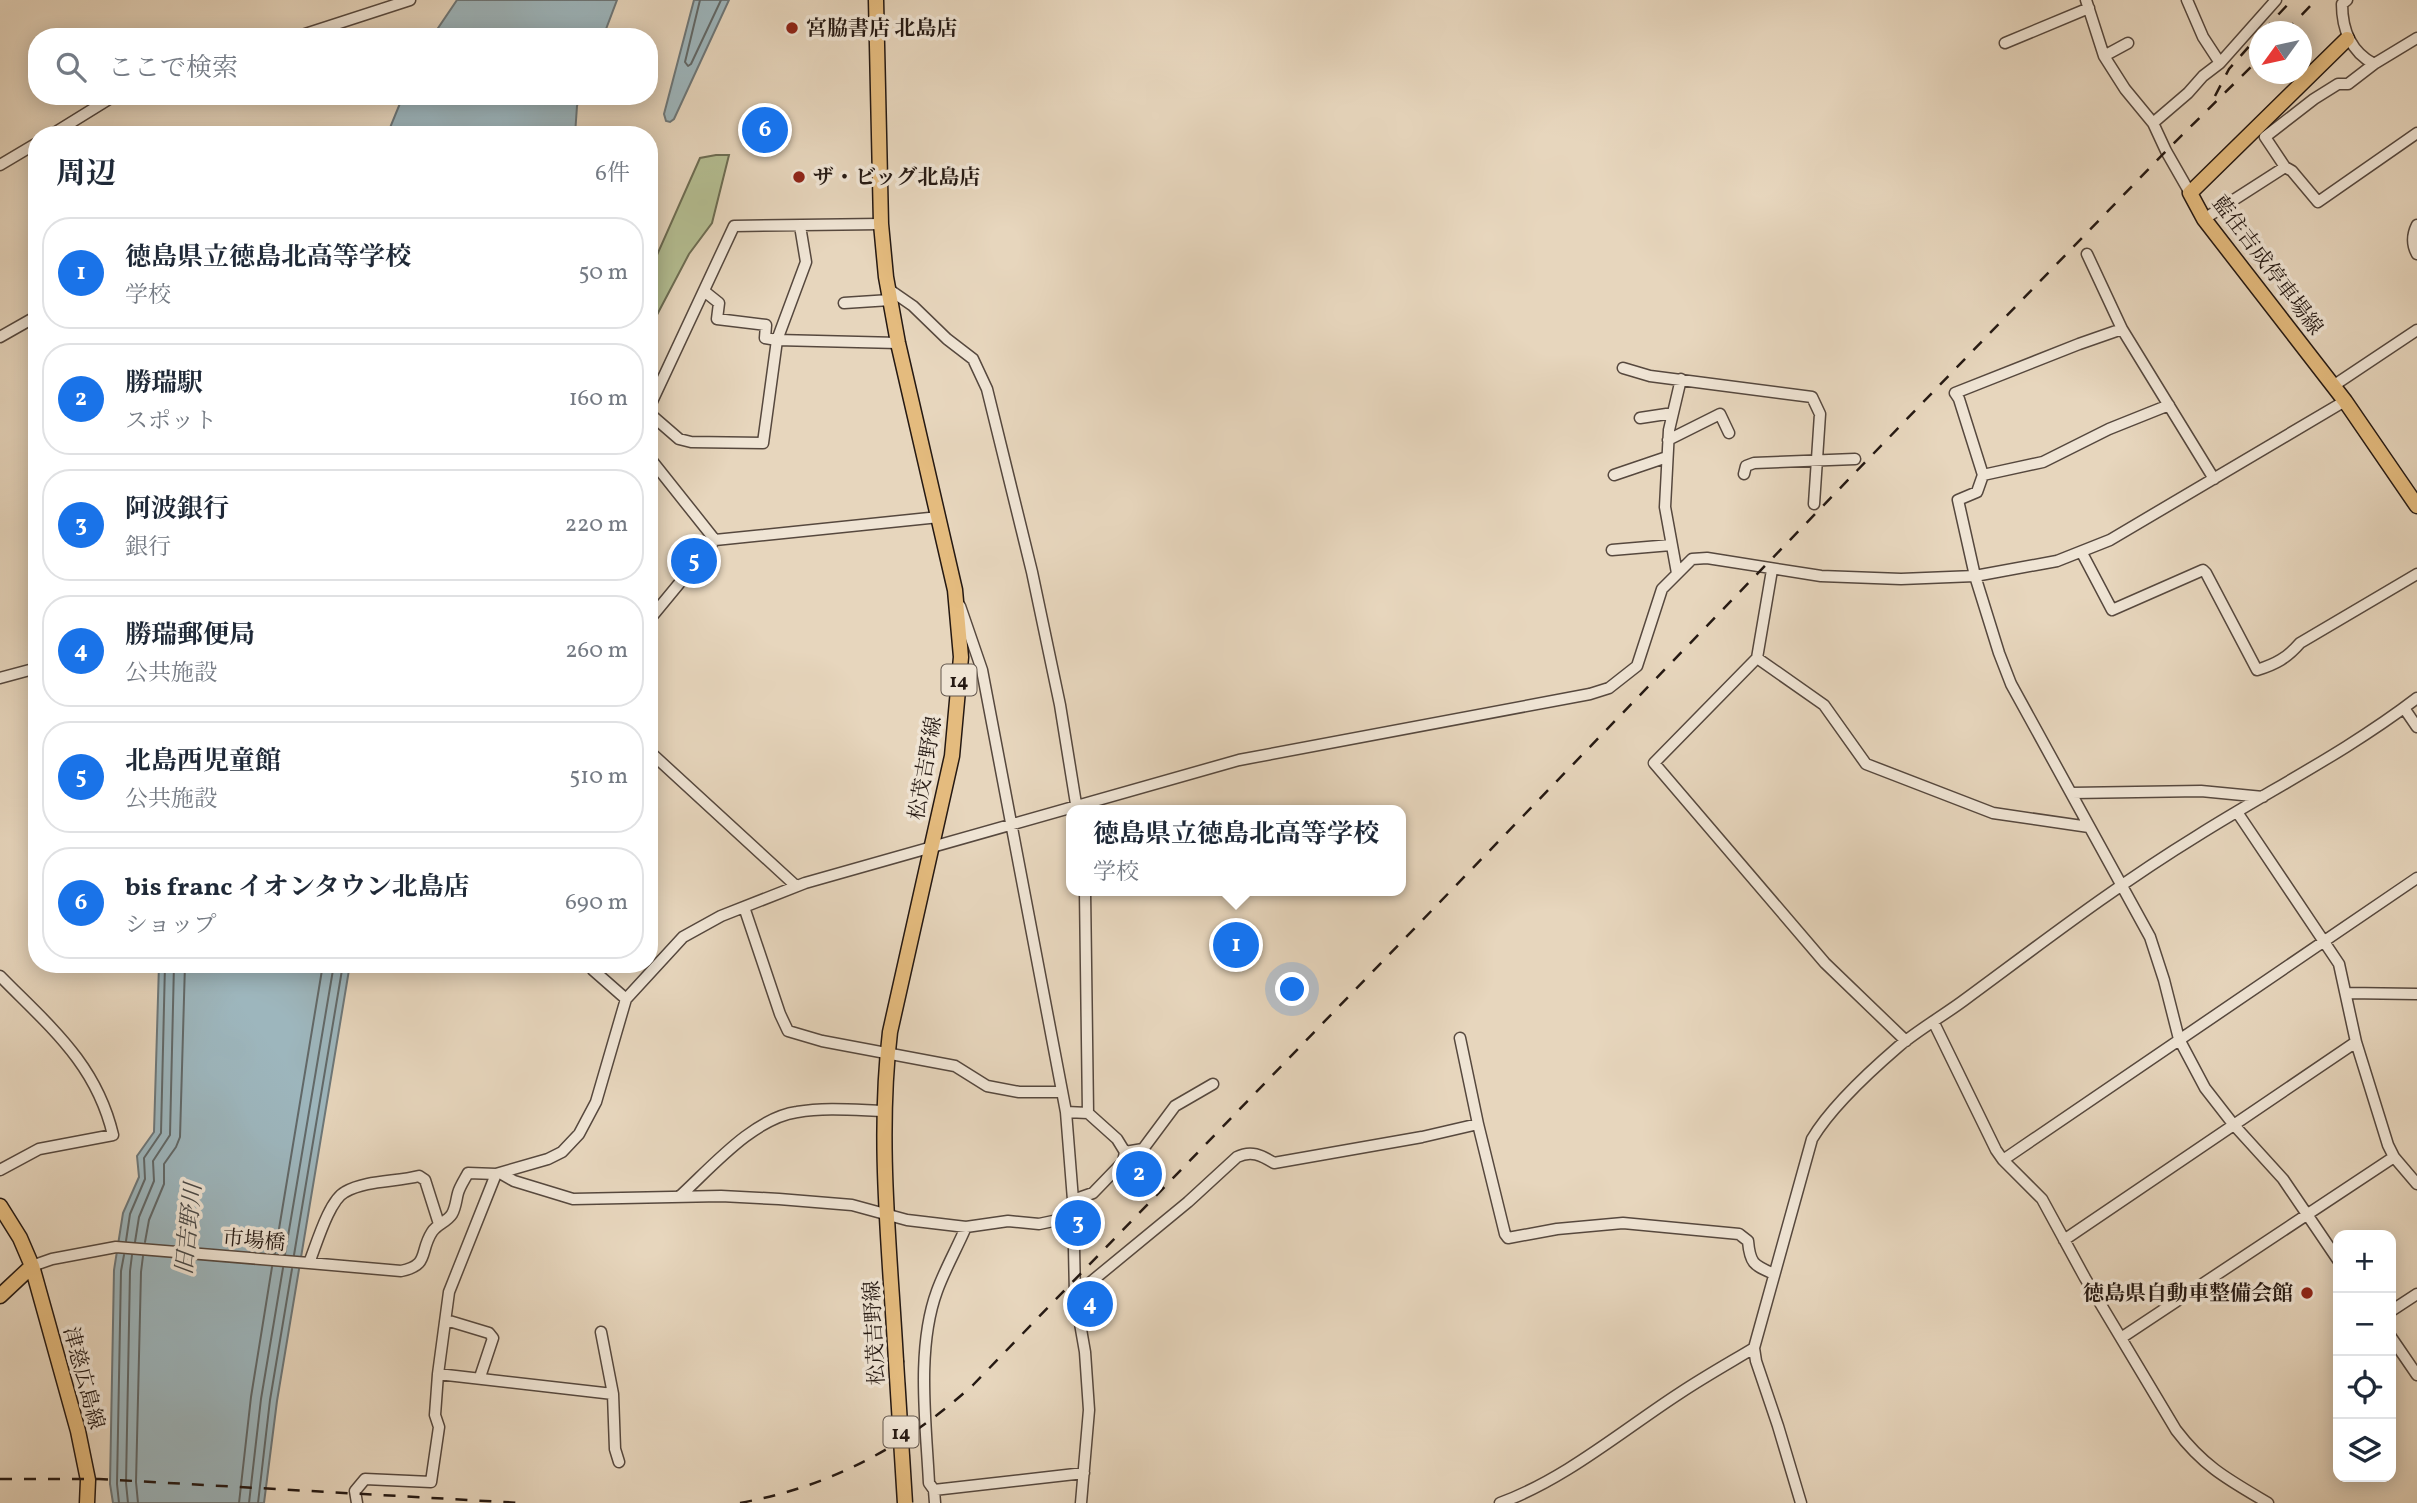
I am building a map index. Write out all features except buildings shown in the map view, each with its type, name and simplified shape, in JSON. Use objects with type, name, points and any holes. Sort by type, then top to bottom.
[{"type":"main road","name":"松茂吉野線","points":[[876,0],[881,224],[889,294],[955,590],[961,657],[952,756],[890,1032],[884,1111],[905,1503]]},
{"type":"main road","name":"藍住吉成停車場線","points":[[2347,39],[2190,192],[2204,219],[2345,401],[2417,506]]},
{"type":"main road","name":"津慈広島線","points":[[0,1206],[20,1238],[32,1266],[78,1431],[88,1480],[88,1503]]},
{"type":"main road","points":[[0,1296],[32,1266]]},
{"type":"street","points":[[324,28],[410,0]]},
{"type":"street","points":[[2187,0],[2203,37],[2221,63]]},
{"type":"street","points":[[2154,123],[2203,76],[2221,63],[2276,0]]},
{"type":"street","points":[[2347,0],[2342,4],[2347,39],[2366,60],[2374,64]]},
{"type":"street","points":[[2005,43],[2087,4],[2104,56],[2124,89],[2154,123],[2163,146],[2190,192]]},
{"type":"street","points":[[2417,37],[2348,84],[2338,84],[2265,137],[2285,167],[2292,171],[2318,202],[2417,133]]},
{"type":"street","points":[[2104,56],[2128,43]]},
{"type":"street","points":[[2284,101],[2293,115]]},
{"type":"street","points":[[66,126],[99,105]]},
{"type":"street","points":[[0,165],[28,148]]},
{"type":"street","points":[[2204,219],[2285,167]]},
{"type":"street","points":[[658,391],[734,226],[881,224]]},
{"type":"street","points":[[2417,225],[2413,232],[2413,242],[2417,254]]},
{"type":"street","points":[[658,419],[679,439],[691,442],[763,443],[773,360],[806,262],[800,226]]},
{"type":"street","points":[[2087,254],[2122,329],[2214,479]]},
{"type":"street","points":[[704,291],[719,303],[717,319],[766,325],[765,338],[898,343]]},
{"type":"street","points":[[844,303],[889,294],[913,306],[947,339],[974,359],[986,389],[1032,572],[1060,705],[1077,805]]},
{"type":"street","points":[[0,337],[28,321]]},
{"type":"street","points":[[2122,329],[1955,393],[1983,475],[1977,492],[1958,500],[1975,576],[2011,684],[2145,928],[2158,958],[2179,1039],[2205,1088],[2233,1124],[2283,1179],[2333,1253]]},
{"type":"street","points":[[2333,386],[2417,330]]},
{"type":"street","points":[[1623,368],[1640,374],[1812,397],[1819,414],[1814,504]]},
{"type":"street","points":[[1676,573],[1665,507],[1668,440],[1681,379]]},
{"type":"street","points":[[1087,805],[1239,760],[1590,694],[1609,688],[1637,666],[1662,589],[1692,559],[1772,570],[1901,579],[1975,576],[2057,561],[2082,553],[2110,540],[2345,401]]},
{"type":"street","points":[[1983,475],[2043,461],[2109,429],[2169,405]]},
{"type":"street","points":[[1640,418],[1673,414]]},
{"type":"street","points":[[1668,440],[1720,414],[1729,433]]},
{"type":"street","points":[[1614,475],[1667,457]]},
{"type":"street","points":[[1744,474],[1746,466],[1754,463],[1855,459]]},
{"type":"street","points":[[658,468],[715,540]]},
{"type":"street","points":[[658,609],[715,540],[939,517]]},
{"type":"street","points":[[1612,550],[1671,545]]},
{"type":"street","points":[[2082,553],[2112,610],[2203,570],[2257,670],[2277,663],[2300,643],[2417,574]]},
{"type":"street","points":[[1772,570],[1756,658],[1654,763],[1825,963],[1902,1043]]},
{"type":"street","points":[[955,590],[982,670],[1066,1112],[1073,1200],[1075,1296],[1085,1352],[1089,1410],[1082,1503]]},
{"type":"street","points":[[1756,658],[1824,705],[1866,764],[1993,813],[2090,827]]},
{"type":"street","points":[[0,678],[28,670]]},
{"type":"street","points":[[1801,1503],[1754,1348],[1812,1139],[1832,1110],[1902,1043],[1934,1023],[2122,884],[2361,739],[2417,698]]},
{"type":"street","points":[[2404,708],[2417,727]]},
{"type":"street","points":[[658,759],[796,887]]},
{"type":"street","points":[[2072,793],[2201,792],[2263,797]]},
{"type":"street","points":[[658,964],[683,937],[722,916],[796,887],[933,846],[1066,811]]},
{"type":"street","points":[[2237,812],[2339,964],[2367,1084],[2394,1157],[2417,1184]]},
{"type":"street","points":[[2003,1160],[2417,878]]},
{"type":"street","points":[[1085,896],[1088,1112]]},
{"type":"street","points":[[744,907],[788,1031],[888,1055],[955,1066],[987,1086],[1019,1092],[1062,1092]]},
{"type":"street","points":[[596,973],[626,999]]},
{"type":"street","points":[[307,1263],[334,1202],[343,1192],[419,1176],[425,1180],[439,1224],[454,1211],[459,1189],[468,1173],[498,1174],[562,1152],[579,1133],[596,1102],[626,999],[650,973]]},
{"type":"street","points":[[0,976],[54,1028],[74,1052],[92,1079],[113,1135],[40,1149],[0,1170]]},
{"type":"street","points":[[2347,993],[2417,994]]},
{"type":"street","points":[[1934,1023],[2003,1160],[2042,1199],[2176,1430],[2191,1450],[2224,1478],[2268,1503]]},
{"type":"street","points":[[1460,1038],[1478,1124],[1508,1238],[1557,1229],[1623,1223],[1739,1234],[1748,1241],[1749,1257],[1754,1265],[1774,1274]]},
{"type":"street","points":[[2064,1240],[2356,1042]]},
{"type":"street","points":[[1125,1153],[1143,1149],[1175,1106],[1213,1084]]},
{"type":"street","points":[[679,1197],[739,1143],[774,1119],[794,1112],[833,1109],[884,1111]]},
{"type":"street","points":[[1066,1112],[1088,1112],[1117,1139],[1125,1153],[1123,1162],[1093,1193],[1073,1200]]},
{"type":"street","points":[[1075,1296],[1244,1153],[1258,1154],[1275,1163],[1422,1138],[1478,1124]]},
{"type":"street","points":[[2121,1338],[2394,1157]]},
{"type":"street","points":[[498,1174],[573,1199],[779,1199],[852,1205],[888,1216],[966,1227],[1008,1221],[1039,1224],[1072,1217]]},
{"type":"street","points":[[358,1503],[355,1492],[365,1479],[431,1482],[439,1427],[435,1415],[438,1374],[449,1292],[498,1174]]},
{"type":"street","name":"市場橋","points":[[32,1266],[52,1259],[116,1247],[401,1271],[413,1269],[420,1264],[433,1230],[439,1224]]},
{"type":"street","points":[[935,1503],[934,1490],[929,1483],[924,1406],[926,1346],[937,1290],[966,1227]]},
{"type":"street","points":[[2396,1308],[2417,1294]]},
{"type":"street","points":[[446,1320],[489,1333],[493,1338],[480,1377]]},
{"type":"street","points":[[601,1332],[613,1394],[615,1449],[619,1462]]},
{"type":"street","points":[[2396,1344],[2417,1376]]},
{"type":"street","points":[[1500,1503],[1520,1496],[1590,1454],[1681,1391],[1754,1348]]},
{"type":"street","points":[[438,1374],[613,1394]]},
{"type":"street","points":[[934,1490],[1084,1473]]},
{"type":"green space","points":[[729,155],[712,223],[689,254],[658,313],[658,253],[700,158]]},
{"type":"water","points":[[457,0],[617,0],[606,28],[438,28]]},
{"type":"water","points":[[694,0],[729,0],[674,119],[670,122],[666,121],[664,114]]},
{"type":"water","points":[[399,105],[577,105],[576,126],[391,126]]},
{"type":"water","name":"旧吉野川","points":[[159,973],[348,973],[277,1401],[264,1503],[113,1503],[110,1484],[114,1270],[123,1213],[139,1177],[137,1156],[154,1132]]},
{"type":"railway","points":[[2272,21],[2292,0]]},
{"type":"railway","points":[[2296,21],[2316,0]]},
{"type":"railway","points":[[2215,96],[2229,69],[2249,46]]},
{"type":"railway","points":[[740,1503],[806,1486],[865,1461],[920,1427],[973,1385],[2166,151],[2249,69]]},
{"type":"railway","points":[[0,1479],[99,1479],[521,1503]]},
{"type":"place","name":"宮脇書店 北島店","points":[[792,28]]},
{"type":"place","name":"bis franc イオンタウン北島店","points":[[765,130]]},
{"type":"place","name":"ザ・ビッグ北島店","points":[[799,177]]},
{"type":"place","name":"北島西児童館","points":[[694,561]]},
{"type":"place","name":"徳島県立徳島北高等学校","points":[[1236,945]]},
{"type":"place","name":"勝瑞駅","points":[[1139,1174]]},
{"type":"place","name":"阿波銀行","points":[[1078,1223]]},
{"type":"place","name":"徳島県自動車整備会館","points":[[2307,1293]]},
{"type":"place","name":"勝瑞郵便局","points":[[1090,1304]]}]
